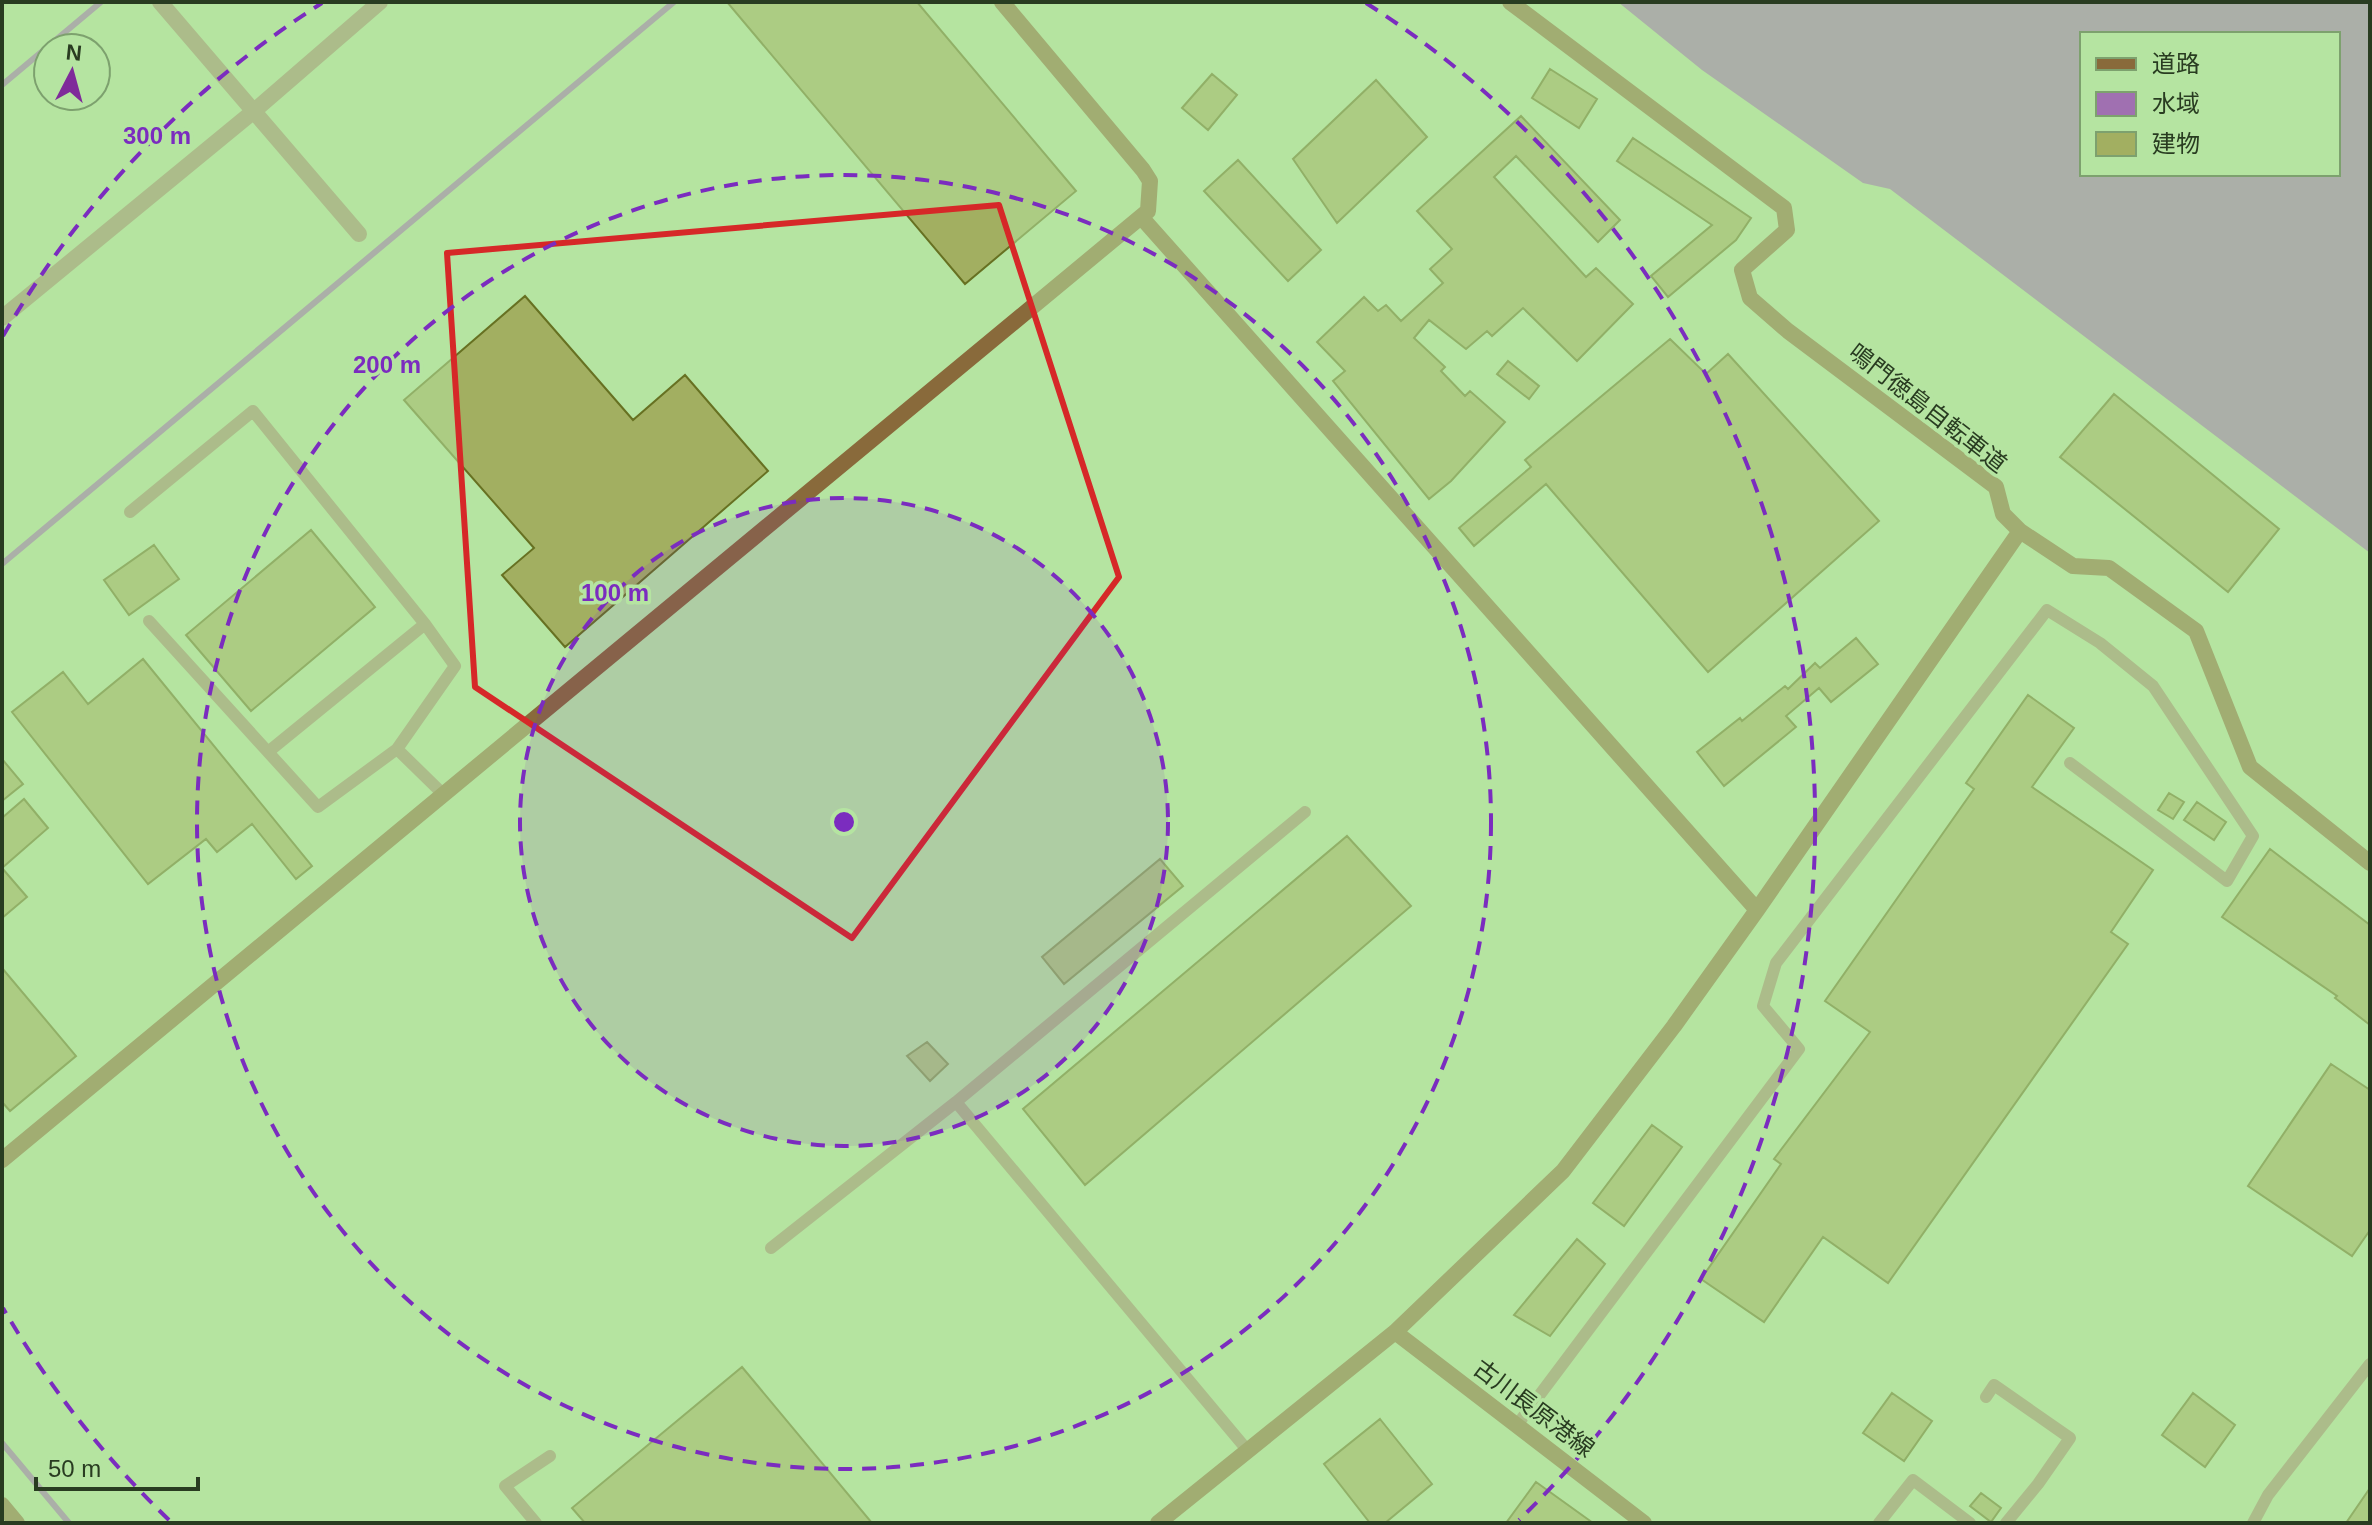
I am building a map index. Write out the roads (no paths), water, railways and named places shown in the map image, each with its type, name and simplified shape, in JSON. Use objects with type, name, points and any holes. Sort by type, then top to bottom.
[{"type":"street","points":[[160,2],[359,234]]},
{"type":"street","points":[[2,318],[254,111],[380,2]]},
{"type":"street","points":[[2,1160],[1142,218],[1148,211],[1150,195],[1150,181],[1143,170],[1002,2]]},
{"type":"street","name":"鳴門徳島自転車道","points":[[1510,2],[1784,208],[1787,230],[1742,270],[1750,298],[1788,331],[1996,487],[2003,514],[2020,531],[2073,566],[2109,568],[2196,631],[2250,767],[2370,863]]},
{"type":"street","points":[[1142,218],[1757,910]]},
{"type":"street","points":[[1158,1523],[1395,1332],[1563,1171],[1674,1026],[1757,910],[2020,531]]},
{"type":"street","name":"古川長原港線","points":[[1395,1332],[1644,1523]]},
{"type":"street","points":[[2,1505],[17,1523]]},
{"type":"lane","points":[[130,512],[253,411],[425,624],[455,666],[397,749],[318,807],[149,621]]},
{"type":"lane","points":[[1517,1425],[1799,1049],[1763,1006],[1776,963],[2047,610],[2100,643],[2153,686],[2253,836],[2227,881],[2070,763]]},
{"type":"lane","points":[[268,752],[425,624]]},
{"type":"lane","points":[[397,749],[444,795]]},
{"type":"lane","points":[[771,1248],[956,1102],[1305,812]]},
{"type":"lane","points":[[956,1102],[1248,1451]]},
{"type":"lane","points":[[2253,1523],[2268,1495],[2370,1364]]},
{"type":"lane","points":[[1986,1397],[1994,1385],[2070,1438],[2006,1523]]},
{"type":"lane","points":[[536,1523],[505,1486],[550,1456]]},
{"type":"lane","points":[[1879,1523],[1913,1480],[1970,1523]]},
{"type":"water","points":[[1618,2],[2370,2],[2370,553],[1890,189],[1863,183],[1702,70]]},
{"type":"waterway","points":[[2,85],[101,2]]},
{"type":"waterway","points":[[2,564],[674,2]]},
{"type":"waterway","points":[[2,1443],[69,1523]]}]
